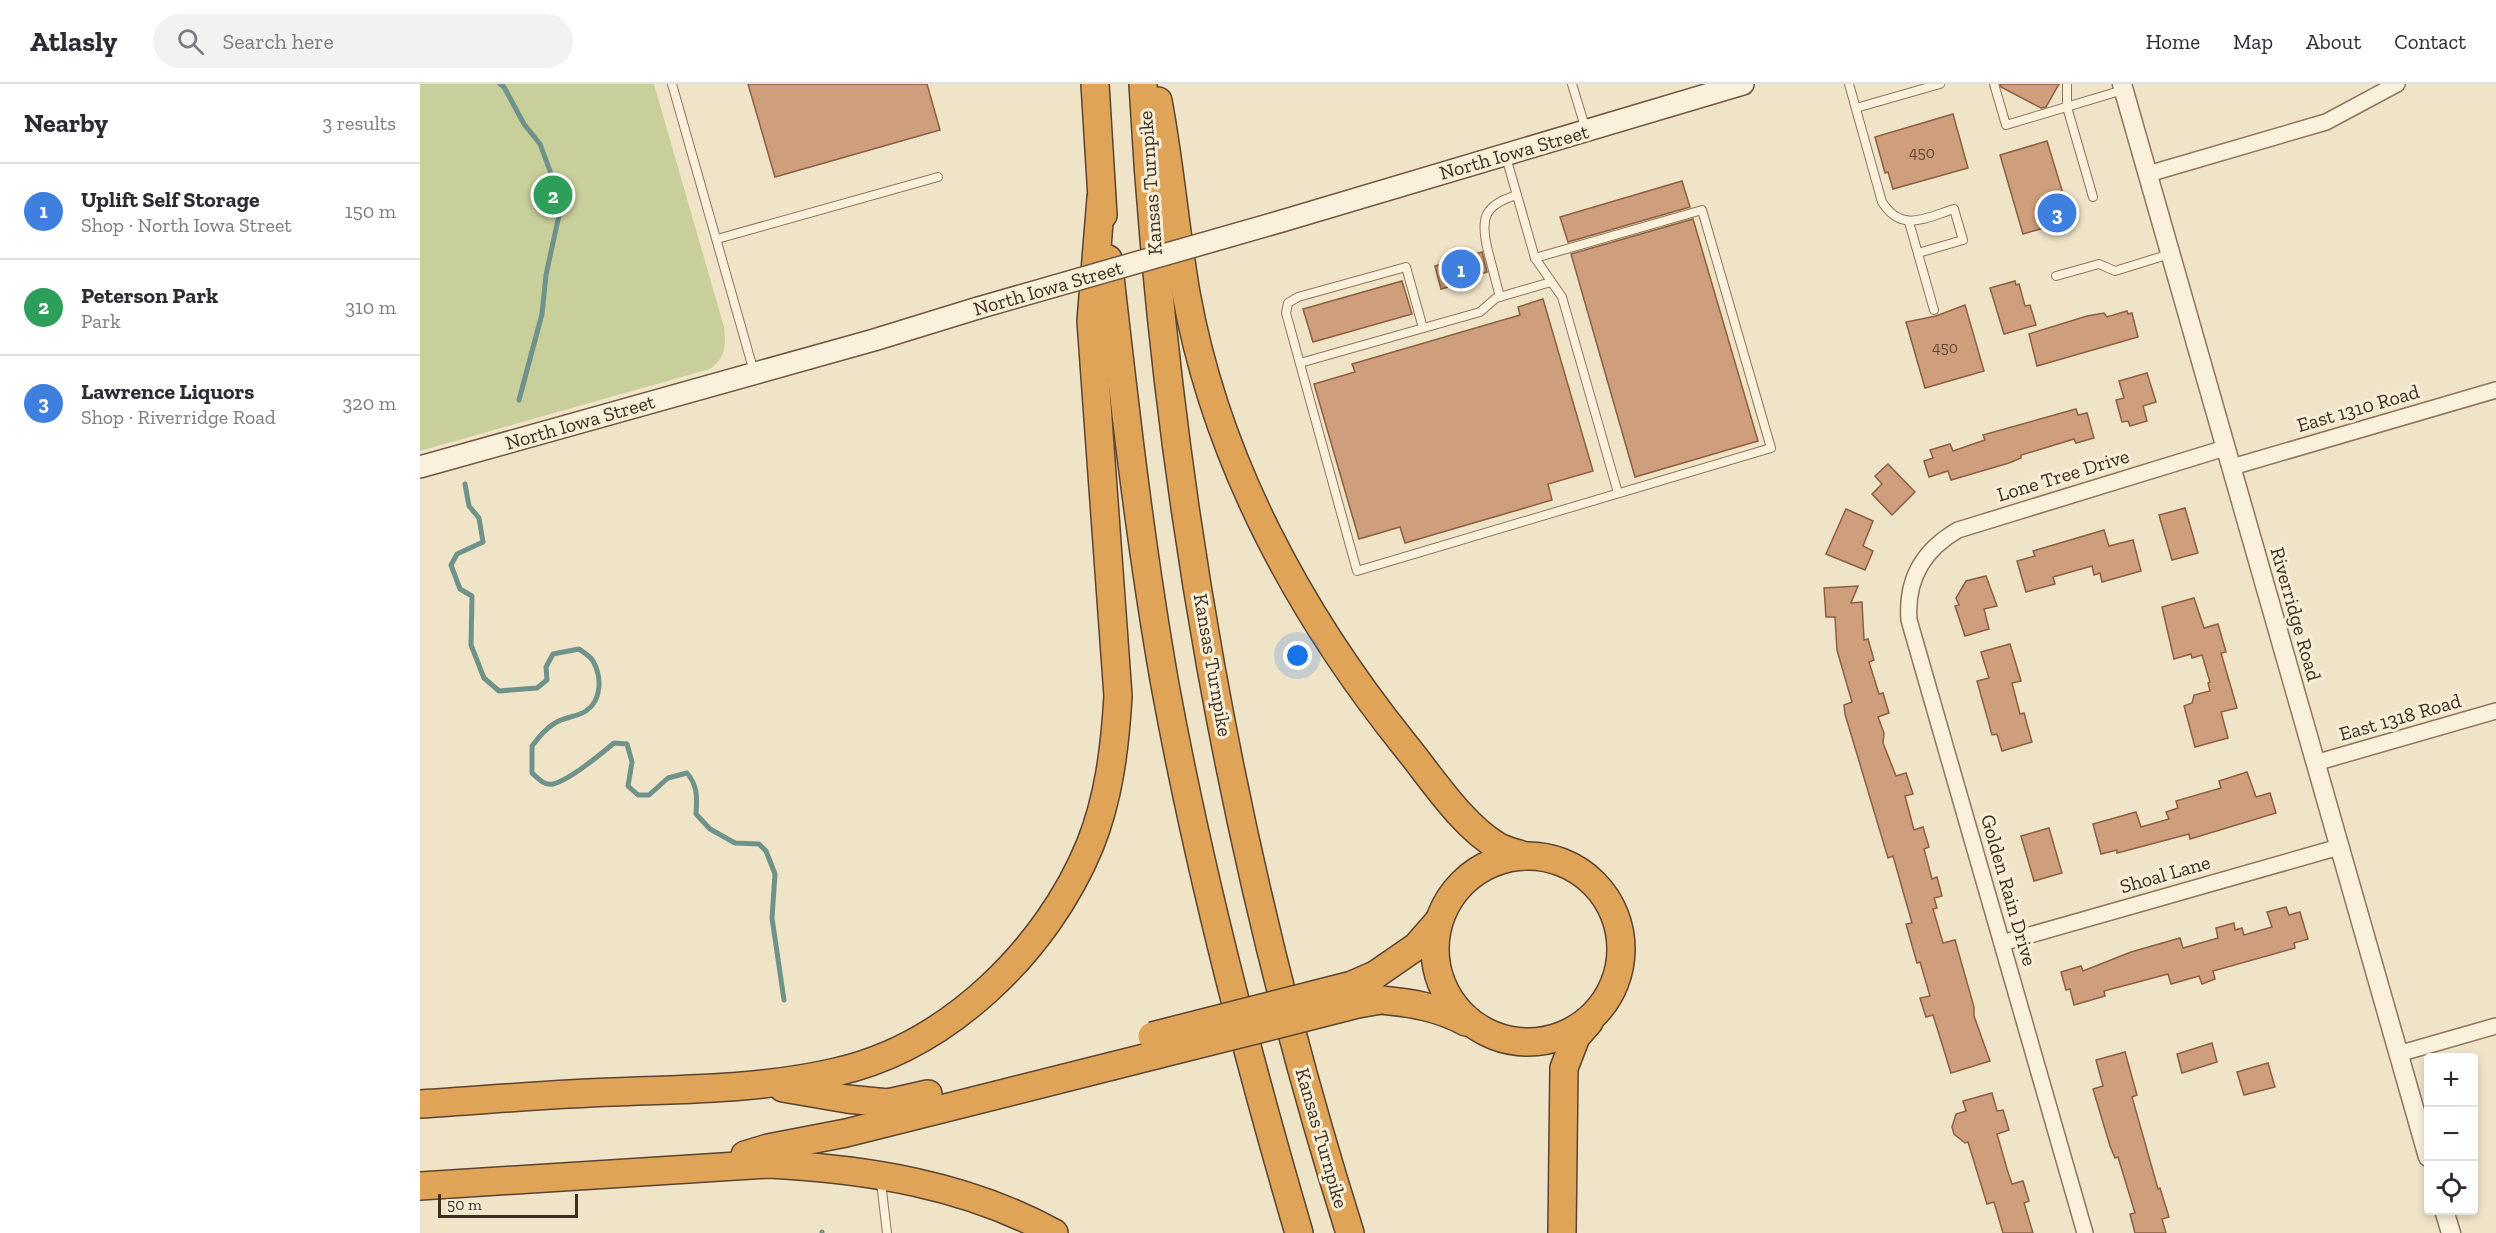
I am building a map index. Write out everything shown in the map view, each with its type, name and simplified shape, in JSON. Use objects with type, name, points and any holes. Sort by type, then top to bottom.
[{"type":"highway","points":[[1095,84],[1101,198],[1133,480],[1166,686],[1233,997],[1299,1233]]},
{"type":"highway","name":"Kansas Turnpike","points":[[1143,84],[1151,201],[1167,368],[1187,520],[1213,672],[1235,785],[1274,957],[1304,1074],[1350,1233]]},
{"type":"highway","points":[[1155,84],[1169,157],[1186,294],[1197,343],[1210,391],[1231,451],[1275,551],[1356,683],[1434,781],[1485,837],[1501,848],[1525,856],[1552,859],[1577,870],[1598,887],[1613,910],[1620,937],[1620,964],[1612,990],[1597,1013],[1576,1037],[1564,1068],[1562,1233]]},
{"type":"highway","points":[[420,1104],[761,1085],[837,1072],[870,1062],[906,1046],[937,1028],[975,999],[1029,945],[1064,896],[1090,845],[1101,814],[1110,774],[1118,696],[1091,321],[1101,198]]},
{"type":"highway","points":[[1378,987],[1438,922],[1450,896],[1471,875],[1496,861],[1525,856]]},
{"type":"highway","points":[[1438,922],[1434,951],[1439,980],[1453,1006],[1474,1027]]},
{"type":"highway","points":[[707,1168],[768,1148],[846,1133],[1154,1046],[1352,985],[1378,987],[1447,1012],[1505,1041],[1539,1043],[1570,1033],[1597,1013]]},
{"type":"highway","points":[[761,1085],[888,1103],[981,1081],[1154,1046]]},
{"type":"highway","points":[[420,1186],[769,1164],[824,1167],[880,1174],[941,1188],[970,1197],[1054,1233]]},
{"type":"main road","name":"North Iowa Street","points":[[420,467],[1282,221],[1736,85]]},
{"type":"street","points":[[2148,174],[2326,122],[2397,84]]},
{"type":"street","name":"Riverridge Road","points":[[2122,87],[2424,1143]]},
{"type":"street","name":"East 1310 Road","points":[[2232,467],[2496,390]]},
{"type":"street","name":"Lone Tree Drive","points":[[1923,560],[1941,540],[1966,526],[2225,448]]},
{"type":"street","name":"Golden Rain Drive","points":[[1923,560],[1912,579],[1909,620],[2085,1233]]},
{"type":"street","name":"East 1318 Road","points":[[2315,763],[2496,711]]},
{"type":"street","name":"Shoal Lane","points":[[2002,943],[2339,847]]},
{"type":"street","points":[[2398,1054],[2496,1026]]},
{"type":"street","points":[[2446,1215],[2451,1233]]},
{"type":"lane","points":[[672,84],[754,373]]},
{"type":"lane","points":[[1572,84],[1586,131]]},
{"type":"lane","points":[[1849,84],[1882,202],[1896,219],[1909,222],[1954,209],[1963,240],[1918,253]]},
{"type":"lane","points":[[1856,108],[1940,84]]},
{"type":"lane","points":[[1994,84],[2006,125],[2067,107],[2122,87]]},
{"type":"lane","points":[[2067,84],[2067,107],[2093,197]]},
{"type":"lane","points":[[1505,155],[1535,258],[1562,297],[1618,493]]},
{"type":"lane","points":[[717,239],[938,177]]},
{"type":"lane","points":[[1500,297],[1483,222],[1493,205],[1517,195]]},
{"type":"lane","points":[[1423,328],[1406,267],[1298,297],[1288,303],[1286,313],[1332,477],[1343,527],[1357,571],[1771,448],[1702,210],[1535,258]]},
{"type":"lane","points":[[1909,222],[1934,310]]},
{"type":"lane","points":[[2056,276],[2099,264],[2115,271],[2170,254]]},
{"type":"lane","points":[[1300,363],[1480,312],[1500,297],[1551,282]]},
{"type":"lane","points":[[880,1174],[887,1233]]},
{"type":"green space","points":[[420,84],[654,84],[724,327],[724,350],[719,360],[710,369],[420,451]]},
{"type":"building","points":[[748,84],[927,84],[940,130],[775,177]]},
{"type":"building","points":[[2000,84],[2059,84],[2046,107],[2041,108],[2001,87]]},
{"type":"building","points":[[1953,114],[1968,168],[1893,189],[1888,172],[1885,173],[1875,137]]},
{"type":"building","points":[[2047,141],[2071,220],[2023,234],[2000,155]]},
{"type":"building","points":[[1682,181],[1690,207],[1568,242],[1560,217]]},
{"type":"building","points":[[1693,219],[1758,441],[1635,477],[1571,254]]},
{"type":"building","points":[[1482,252],[1487,272],[1470,277],[1471,281],[1441,289],[1435,266]]},
{"type":"building","points":[[1402,281],[1412,314],[1313,342],[1303,309]]},
{"type":"building","points":[[2015,281],[2016,285],[2019,284],[2025,306],[2030,305],[2036,325],[2004,334],[1990,288]]},
{"type":"building","points":[[1543,299],[1593,471],[1548,484],[1552,500],[1405,543],[1400,527],[1359,539],[1314,384],[1355,372],[1352,364],[1520,315],[1518,307]]},
{"type":"building","points":[[1965,305],[1984,371],[1925,388],[1906,322],[1936,316]]},
{"type":"building","points":[[2127,311],[2128,314],[2132,313],[2138,337],[2037,366],[2029,334],[2087,316],[2104,313],[2107,317]]},
{"type":"building","points":[[2147,373],[2156,402],[2143,406],[2147,421],[2130,426],[2128,421],[2122,422],[2116,400],[2124,398],[2119,381]]},
{"type":"building","points":[[2076,409],[2078,415],[2087,413],[2094,438],[2076,443],[2074,439],[2021,455],[2021,458],[2009,463],[1951,480],[1948,471],[1929,477],[1924,461],[1933,458],[1930,450],[1950,444],[1953,451],[1985,440],[1983,435]]},
{"type":"building","points":[[1888,464],[1915,492],[1892,515],[1872,494],[1882,484],[1875,476]]},
{"type":"building","points":[[2185,508],[2198,553],[2172,560],[2159,515]]},
{"type":"building","points":[[1846,509],[1873,521],[1863,546],[1873,551],[1865,570],[1826,554]]},
{"type":"building","points":[[2104,530],[2109,546],[2133,540],[2141,571],[2102,582],[2100,573],[2094,575],[2092,566],[2053,577],[2055,584],[2026,592],[2017,561],[2035,556],[2033,551]]},
{"type":"building","points":[[1986,576],[1997,606],[1984,609],[1989,629],[1965,636],[1955,606],[1959,605],[1956,598],[1966,581]]},
{"type":"building","points":[[1858,586],[1851,603],[1862,602],[1864,640],[1868,639],[1874,660],[1869,662],[1879,694],[1883,693],[1889,713],[1878,717],[1884,733],[1883,743],[1896,776],[1906,773],[1913,794],[1905,796],[1914,830],[1923,827],[1929,847],[1924,849],[1932,879],[1937,877],[1942,896],[1934,898],[1937,908],[1933,909],[1943,943],[1955,940],[1974,1007],[1974,1016],[1990,1061],[1951,1073],[1933,1015],[1926,1017],[1920,998],[1930,996],[1920,962],[1917,963],[1906,924],[1912,923],[1893,856],[1888,858],[1845,714],[1844,705],[1852,702],[1837,650],[1835,617],[1826,617],[1824,588]]},
{"type":"building","points":[[2194,598],[2204,628],[2218,624],[2226,652],[2221,653],[2237,708],[2221,712],[2228,738],[2195,747],[2184,706],[2192,703],[2194,695],[2210,691],[2208,683],[2210,682],[2202,655],[2192,658],[2191,654],[2174,659],[2162,607]]},
{"type":"building","points":[[2010,644],[2021,681],[2012,683],[2020,714],[2024,713],[2032,742],[2002,751],[1997,734],[1992,735],[1977,681],[1989,678],[1981,652]]},
{"type":"building","points":[[2247,772],[2256,797],[2270,793],[2276,813],[2190,839],[2189,834],[2117,853],[2117,850],[2101,854],[2093,824],[2136,812],[2141,827],[2169,819],[2166,812],[2178,808],[2176,801],[2221,788],[2219,781]]},
{"type":"building","points":[[2049,828],[2062,873],[2034,881],[2021,836]]},
{"type":"building","points":[[2286,907],[2289,915],[2300,912],[2308,939],[2294,943],[2295,948],[2213,971],[2215,979],[2202,984],[2199,976],[2171,984],[2168,974],[2104,991],[2105,996],[2074,1005],[2070,989],[2066,990],[2061,972],[2081,966],[2083,971],[2131,952],[2180,938],[2183,948],[2218,938],[2216,928],[2234,923],[2235,930],[2242,928],[2244,935],[2272,927],[2267,912]]},
{"type":"building","points":[[2212,1043],[2217,1062],[2182,1073],[2177,1054]]},
{"type":"building","points":[[2125,1052],[2137,1095],[2132,1097],[2158,1189],[2160,1188],[2169,1217],[2162,1219],[2166,1233],[2135,1233],[2130,1214],[2135,1213],[2118,1157],[2115,1158],[2110,1146],[2093,1089],[2103,1086],[2096,1060]]},
{"type":"building","points":[[2268,1063],[2275,1087],[2244,1095],[2237,1072]]},
{"type":"building","points":[[1992,1093],[1997,1111],[2003,1110],[2009,1130],[1997,1134],[2007,1169],[2012,1184],[2023,1181],[2029,1201],[2024,1203],[2033,1233],[2003,1233],[1994,1202],[1987,1204],[1968,1142],[1965,1143],[1954,1134],[1952,1127],[1956,1114],[1966,1111],[1963,1101]]},
{"type":"waterway","points":[[500,84],[504,87],[524,124],[540,144],[556,187],[559,215],[546,275],[542,314],[519,400]]},
{"type":"waterway","points":[[465,484],[469,506],[479,518],[483,542],[457,554],[451,565],[460,589],[472,596],[471,645],[484,678],[499,691],[537,688],[547,680],[546,667],[553,654],[579,649],[592,659],[598,674],[598,695],[591,706],[582,713],[551,725],[532,746],[532,773],[544,783],[560,782],[614,743],[627,744],[632,762],[628,786],[638,795],[649,795],[668,778],[687,773],[695,787],[696,814],[710,829],[735,843],[759,844],[766,851],[775,874],[772,918],[784,1000]]},
{"type":"place","name":"Peterson Park","points":[[553,195]]},
{"type":"place","name":"Lawrence Liquors","points":[[2057,213]]},
{"type":"place","name":"Uplift Self Storage","points":[[1461,269]]}]
